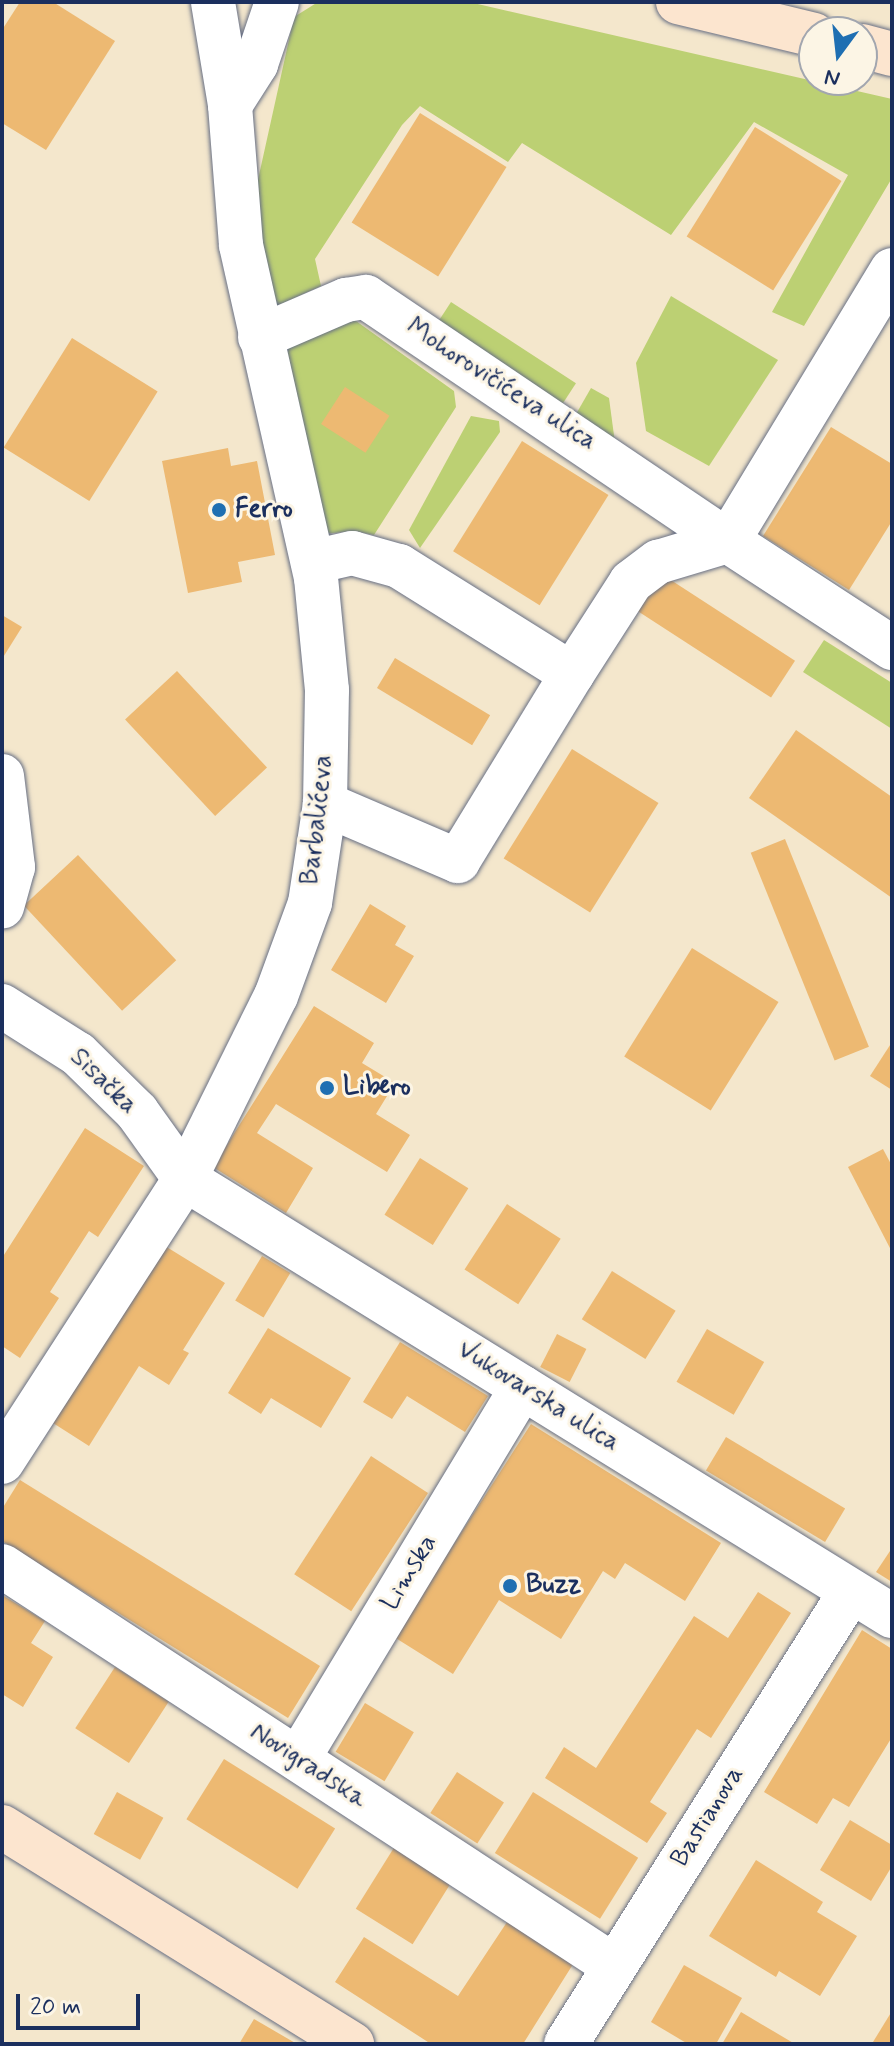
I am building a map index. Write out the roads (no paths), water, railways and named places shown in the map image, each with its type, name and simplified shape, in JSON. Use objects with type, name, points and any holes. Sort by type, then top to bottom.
[{"type":"street","name":"Barbalićeva","points":[[2,1462],[185,1179],[281,983],[310,903],[325,804],[327,690],[313,562],[241,245],[230,105],[213,2]]},
{"type":"street","points":[[230,105],[256,64],[277,2]]},
{"type":"street","points":[[678,2],[798,31]]},
{"type":"street","points":[[325,804],[458,861],[631,582],[658,562],[728,541],[892,270]]},
{"type":"street","name":"Mohorovičićeva ulica","points":[[260,337],[346,300],[366,297],[892,648]]},
{"type":"street","points":[[313,562],[352,553],[399,566],[572,674]]},
{"type":"street","points":[[2,776],[13,867],[2,907]]},
{"type":"street","name":"Sisačka","points":[[2,1006],[78,1054],[137,1112],[185,1179]]},
{"type":"street","name":"Vukovarska ulica","points":[[185,1179],[892,1616]]},
{"type":"street","name":"Limska","points":[[298,1759],[522,1387]]},
{"type":"street","name":"Novigradska","points":[[2,1566],[614,1966]]},
{"type":"street","name":"Bastianova","points":[[566,2044],[851,1591]]},
{"type":"street","points":[[2,1827],[352,2044]]},
{"type":"place","name":"Ferro","points":[[219,510]]},
{"type":"place","name":"Libero","points":[[327,1088]]},
{"type":"place","name":"Buzz","points":[[510,1586]]}]
